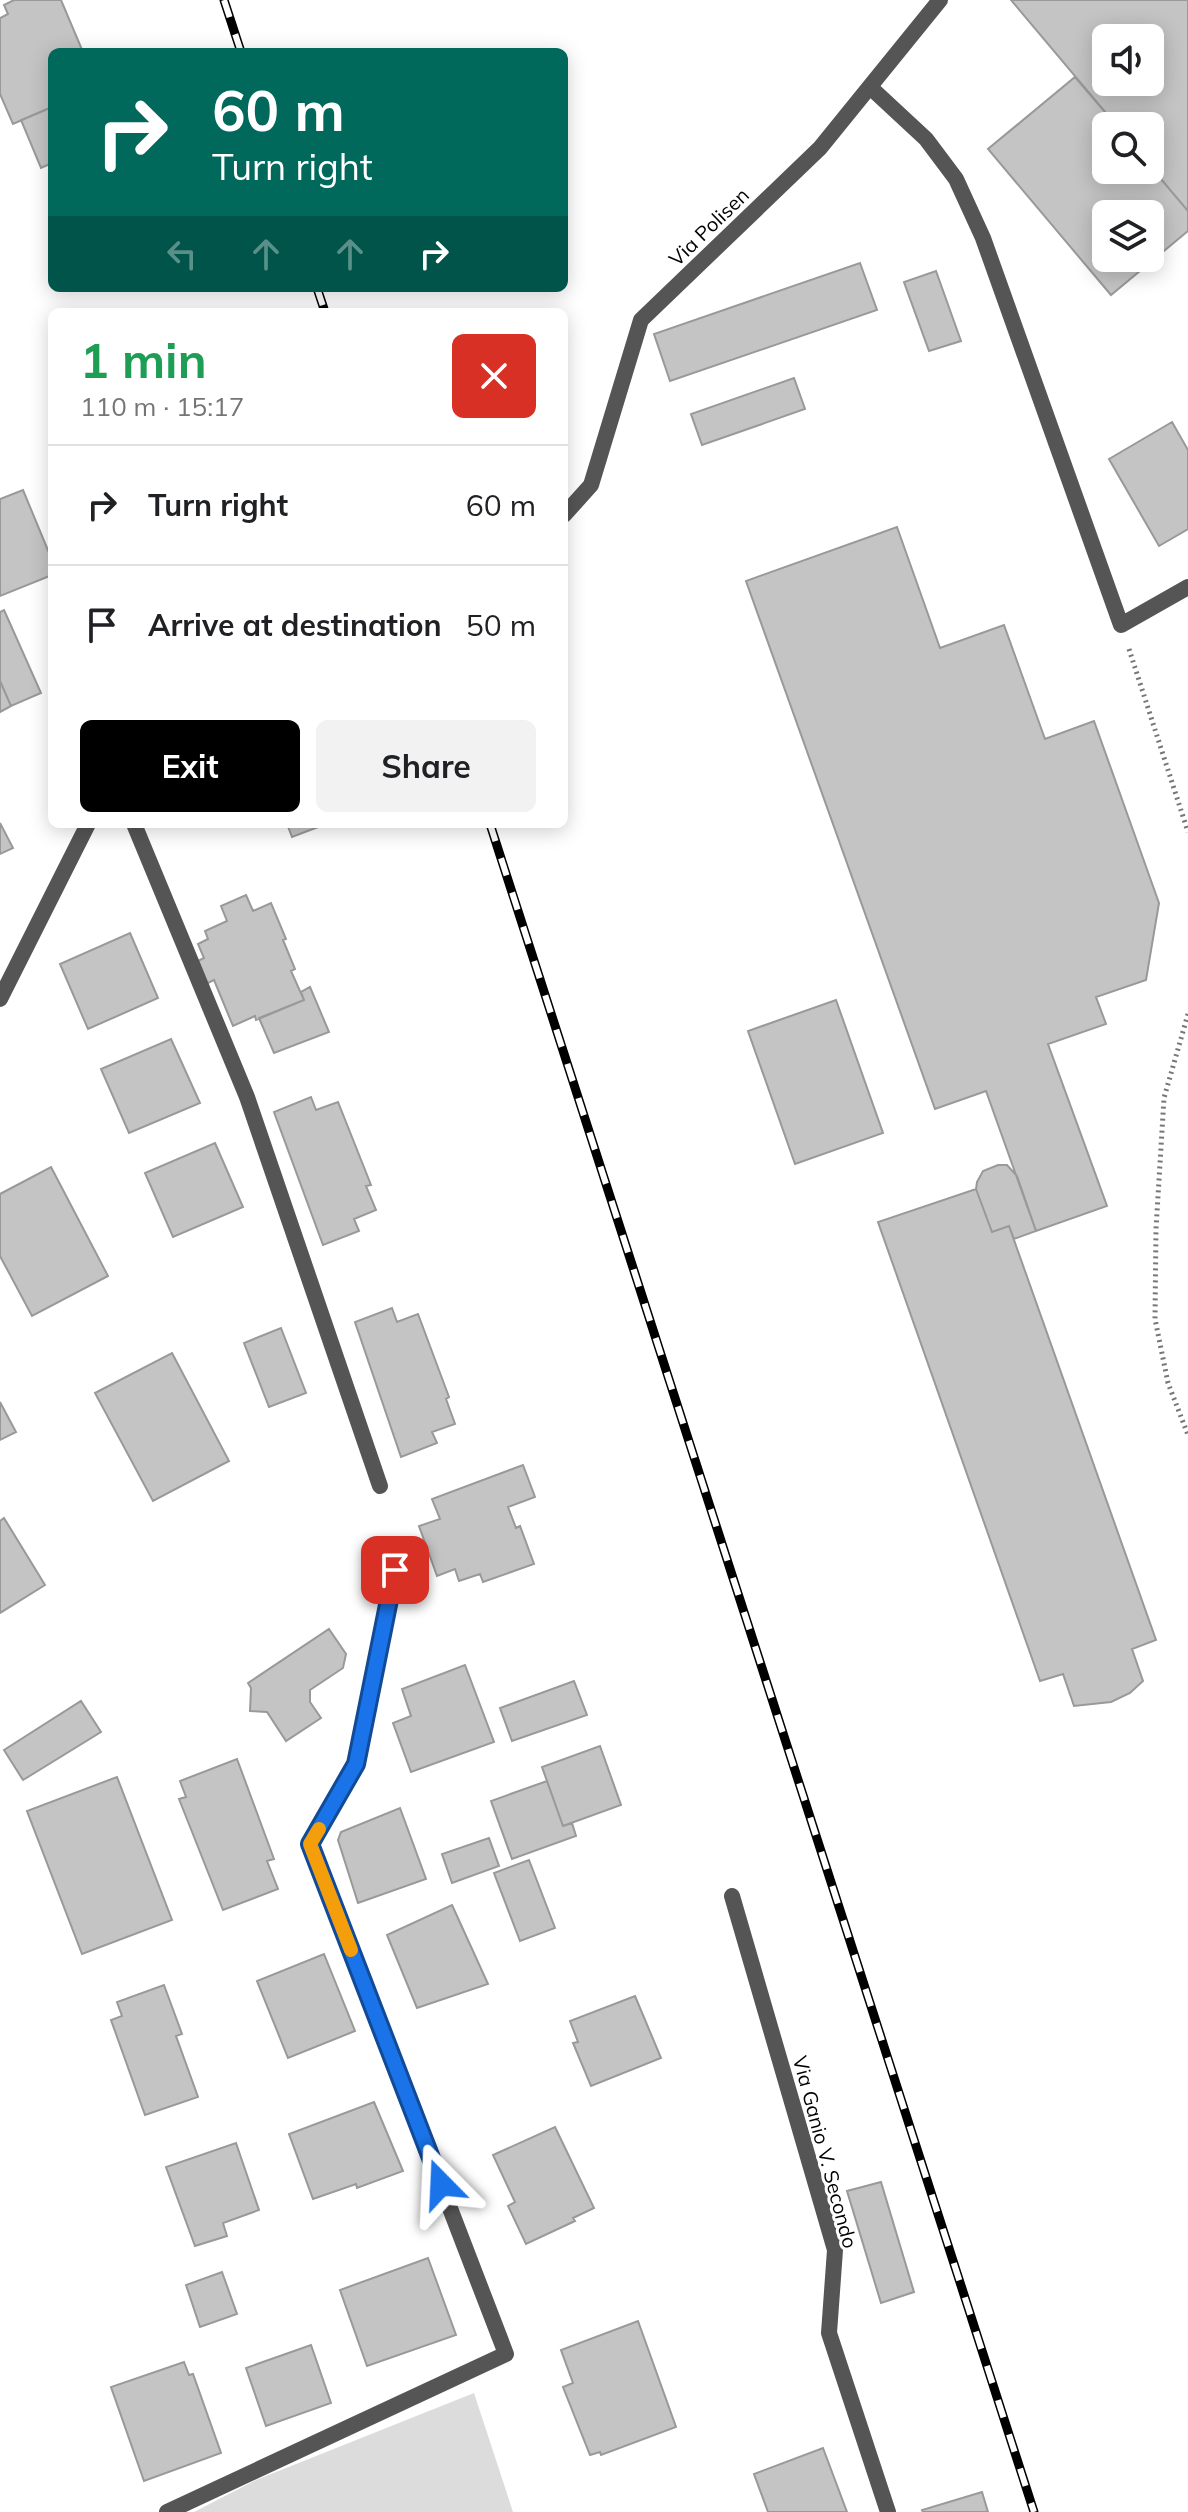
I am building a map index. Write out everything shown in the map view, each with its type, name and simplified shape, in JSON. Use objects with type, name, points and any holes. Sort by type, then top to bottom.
[{"type":"street","name":"Via Polisen","points":[[568,511],[591,485],[641,320],[820,148],[940,0]]},
{"type":"street","points":[[870,87],[926,139],[956,179],[983,238],[1121,625],[1188,587]]},
{"type":"street","points":[[0,999],[86,828]]},
{"type":"street","points":[[136,828],[247,1097],[380,1486]]},
{"type":"street","points":[[167,2512],[506,2354],[310,1844],[356,1764],[395,1570]]},
{"type":"street","name":"Via Ganio V. Secondo","points":[[732,1896],[835,2250],[829,2333],[888,2512]]},
{"type":"path","points":[[1121,625],[1188,832]]},
{"type":"path","points":[[1188,1014],[1164,1098],[1156,1229],[1155,1319],[1168,1383],[1188,1435]]},
{"type":"shaded area","points":[[474,2393],[513,2512],[194,2512],[256,2480]]},
{"type":"building","points":[[14,0],[61,0],[81,48],[48,48],[48,109],[13,124],[0,94],[0,18],[8,14],[4,5]]},
{"type":"building","points":[[1011,0],[1188,0],[1188,211],[1164,183],[1164,112],[1105,112]]},
{"type":"building","points":[[1075,77],[1105,112],[1092,112],[1092,184],[1164,183],[1188,211],[1188,231],[1164,251],[1164,200],[1092,200],[1092,272],[1139,272],[1111,295],[988,149]]},
{"type":"building","points":[[48,109],[48,165],[41,168],[21,120]]},
{"type":"building","points":[[860,263],[877,310],[670,381],[654,334]]},
{"type":"building","points":[[936,271],[961,341],[929,351],[904,282]]},
{"type":"building","points":[[794,378],[805,409],[702,445],[691,414]]},
{"type":"building","points":[[1172,422],[1188,450],[1188,529],[1159,546],[1109,459]]},
{"type":"building","points":[[23,490],[48,550],[48,577],[0,596],[0,499]]},
{"type":"building","points":[[897,527],[940,648],[1004,625],[1045,739],[1094,721],[1159,903],[1146,980],[1096,997],[1106,1024],[1048,1044],[1107,1206],[1036,1231],[986,1091],[935,1109],[746,581]]},
{"type":"building","points":[[4,610],[41,693],[11,706],[0,681],[0,612]]},
{"type":"building","points":[[0,681],[11,706],[0,712]]},
{"type":"building","points":[[0,823],[13,848],[0,854]]},
{"type":"building","points":[[289,828],[316,828],[292,837]]},
{"type":"building","points":[[246,895],[253,911],[271,903],[295,969],[291,971],[304,1000],[233,1026],[214,980],[206,984],[196,962],[204,958],[198,944],[208,939],[205,931],[227,921],[221,906]]},
{"type":"building","points":[[130,933],[158,998],[88,1029],[60,964]]},
{"type":"building","points":[[310,987],[329,1032],[274,1053],[259,1018],[304,1000],[301,992]]},
{"type":"building","points":[[836,1000],[883,1133],[795,1164],[748,1031]]},
{"type":"building","points":[[171,1039],[200,1103],[129,1133],[101,1069]]},
{"type":"building","points":[[311,1097],[316,1110],[338,1102],[371,1185],[366,1186],[376,1210],[354,1219],[359,1231],[323,1245],[274,1112]]},
{"type":"building","points":[[215,1143],[243,1207],[173,1237],[145,1173]]},
{"type":"building","points":[[1007,1165],[1017,1176],[1036,1231],[1014,1239],[1009,1226],[992,1232],[976,1189],[983,1171]]},
{"type":"building","points":[[51,1167],[108,1276],[32,1316],[0,1256],[0,1194]]},
{"type":"building","points":[[976,1189],[992,1232],[1009,1226],[1156,1640],[1132,1649],[1143,1681],[1130,1693],[1111,1702],[1074,1706],[1063,1674],[1040,1681],[878,1222]]},
{"type":"building","points":[[392,1308],[397,1322],[418,1314],[449,1397],[446,1399],[455,1424],[432,1432],[437,1443],[401,1457],[355,1322]]},
{"type":"building","points":[[281,1328],[306,1393],[269,1407],[244,1343]]},
{"type":"building","points":[[172,1353],[229,1461],[153,1501],[95,1393]]},
{"type":"building","points":[[0,1402],[16,1432],[0,1440]]},
{"type":"building","points":[[523,1465],[535,1497],[508,1507],[516,1528],[520,1526],[534,1564],[483,1582],[480,1574],[459,1581],[455,1569],[437,1576],[419,1526],[440,1519],[432,1499]]},
{"type":"building","points":[[4,1518],[45,1585],[0,1613],[0,1521]]},
{"type":"building","points":[[329,1629],[346,1654],[343,1668],[310,1690],[310,1702],[321,1718],[286,1741],[267,1712],[250,1711],[251,1688],[248,1683]]},
{"type":"building","points":[[465,1665],[494,1742],[411,1772],[393,1723],[411,1716],[402,1689]]},
{"type":"building","points":[[574,1681],[587,1715],[512,1741],[500,1708]]},
{"type":"building","points":[[81,1701],[101,1732],[23,1780],[4,1750]]},
{"type":"building","points":[[600,1746],[621,1805],[563,1826],[542,1767]]},
{"type":"building","points":[[237,1759],[274,1859],[267,1861],[278,1889],[223,1910],[179,1799],[186,1797],[180,1781]]},
{"type":"building","points":[[117,1777],[172,1920],[82,1954],[27,1811]]},
{"type":"building","points":[[547,1781],[563,1826],[572,1823],[576,1836],[512,1859],[491,1801]]},
{"type":"building","points":[[400,1808],[426,1879],[358,1903],[338,1840],[341,1832]]},
{"type":"building","points":[[489,1838],[499,1866],[452,1883],[442,1854]]},
{"type":"building","points":[[529,1860],[555,1928],[520,1941],[494,1873]]},
{"type":"building","points":[[452,1905],[488,1984],[417,2008],[387,1935]]},
{"type":"building","points":[[324,1954],[355,2031],[288,2058],[257,1981]]},
{"type":"building","points":[[164,1985],[182,2034],[176,2036],[198,2097],[145,2115],[111,2020],[122,2016],[117,2002]]},
{"type":"building","points":[[635,1996],[661,2058],[591,2086],[573,2043],[578,2042],[570,2021]]},
{"type":"building","points":[[374,2102],[403,2171],[357,2188],[356,2184],[313,2199],[289,2134]]},
{"type":"building","points":[[555,2127],[594,2208],[573,2218],[575,2221],[526,2244],[508,2206],[515,2202],[493,2155]]},
{"type":"building","points":[[236,2143],[259,2210],[223,2223],[227,2236],[195,2246],[166,2167]]},
{"type":"building","points":[[881,2182],[914,2292],[881,2303],[847,2191]]},
{"type":"building","points":[[428,2258],[456,2335],[367,2366],[340,2290]]},
{"type":"building","points":[[222,2272],[237,2314],[200,2327],[186,2285]]},
{"type":"building","points":[[638,2321],[676,2427],[601,2455],[600,2452],[590,2455],[563,2387],[573,2383],[561,2350]]},
{"type":"building","points":[[311,2345],[331,2403],[266,2426],[246,2368]]},
{"type":"building","points":[[184,2362],[189,2375],[193,2374],[221,2453],[144,2481],[111,2387]]},
{"type":"building","points":[[823,2448],[847,2512],[768,2512],[754,2474]]},
{"type":"building","points":[[982,2492],[988,2512],[922,2510]]},
{"type":"railway","points":[[224,0],[240,48]]},
{"type":"railway","points":[[318,292],[324,308]]},
{"type":"railway","points":[[491,828],[1034,2512]]},
{"type":"slow traffic","points":[[319,1829],[310,1844],[351,1950]]},
{"type":"route","points":[[395,1570],[356,1764],[310,1844],[441,2184]]}]
